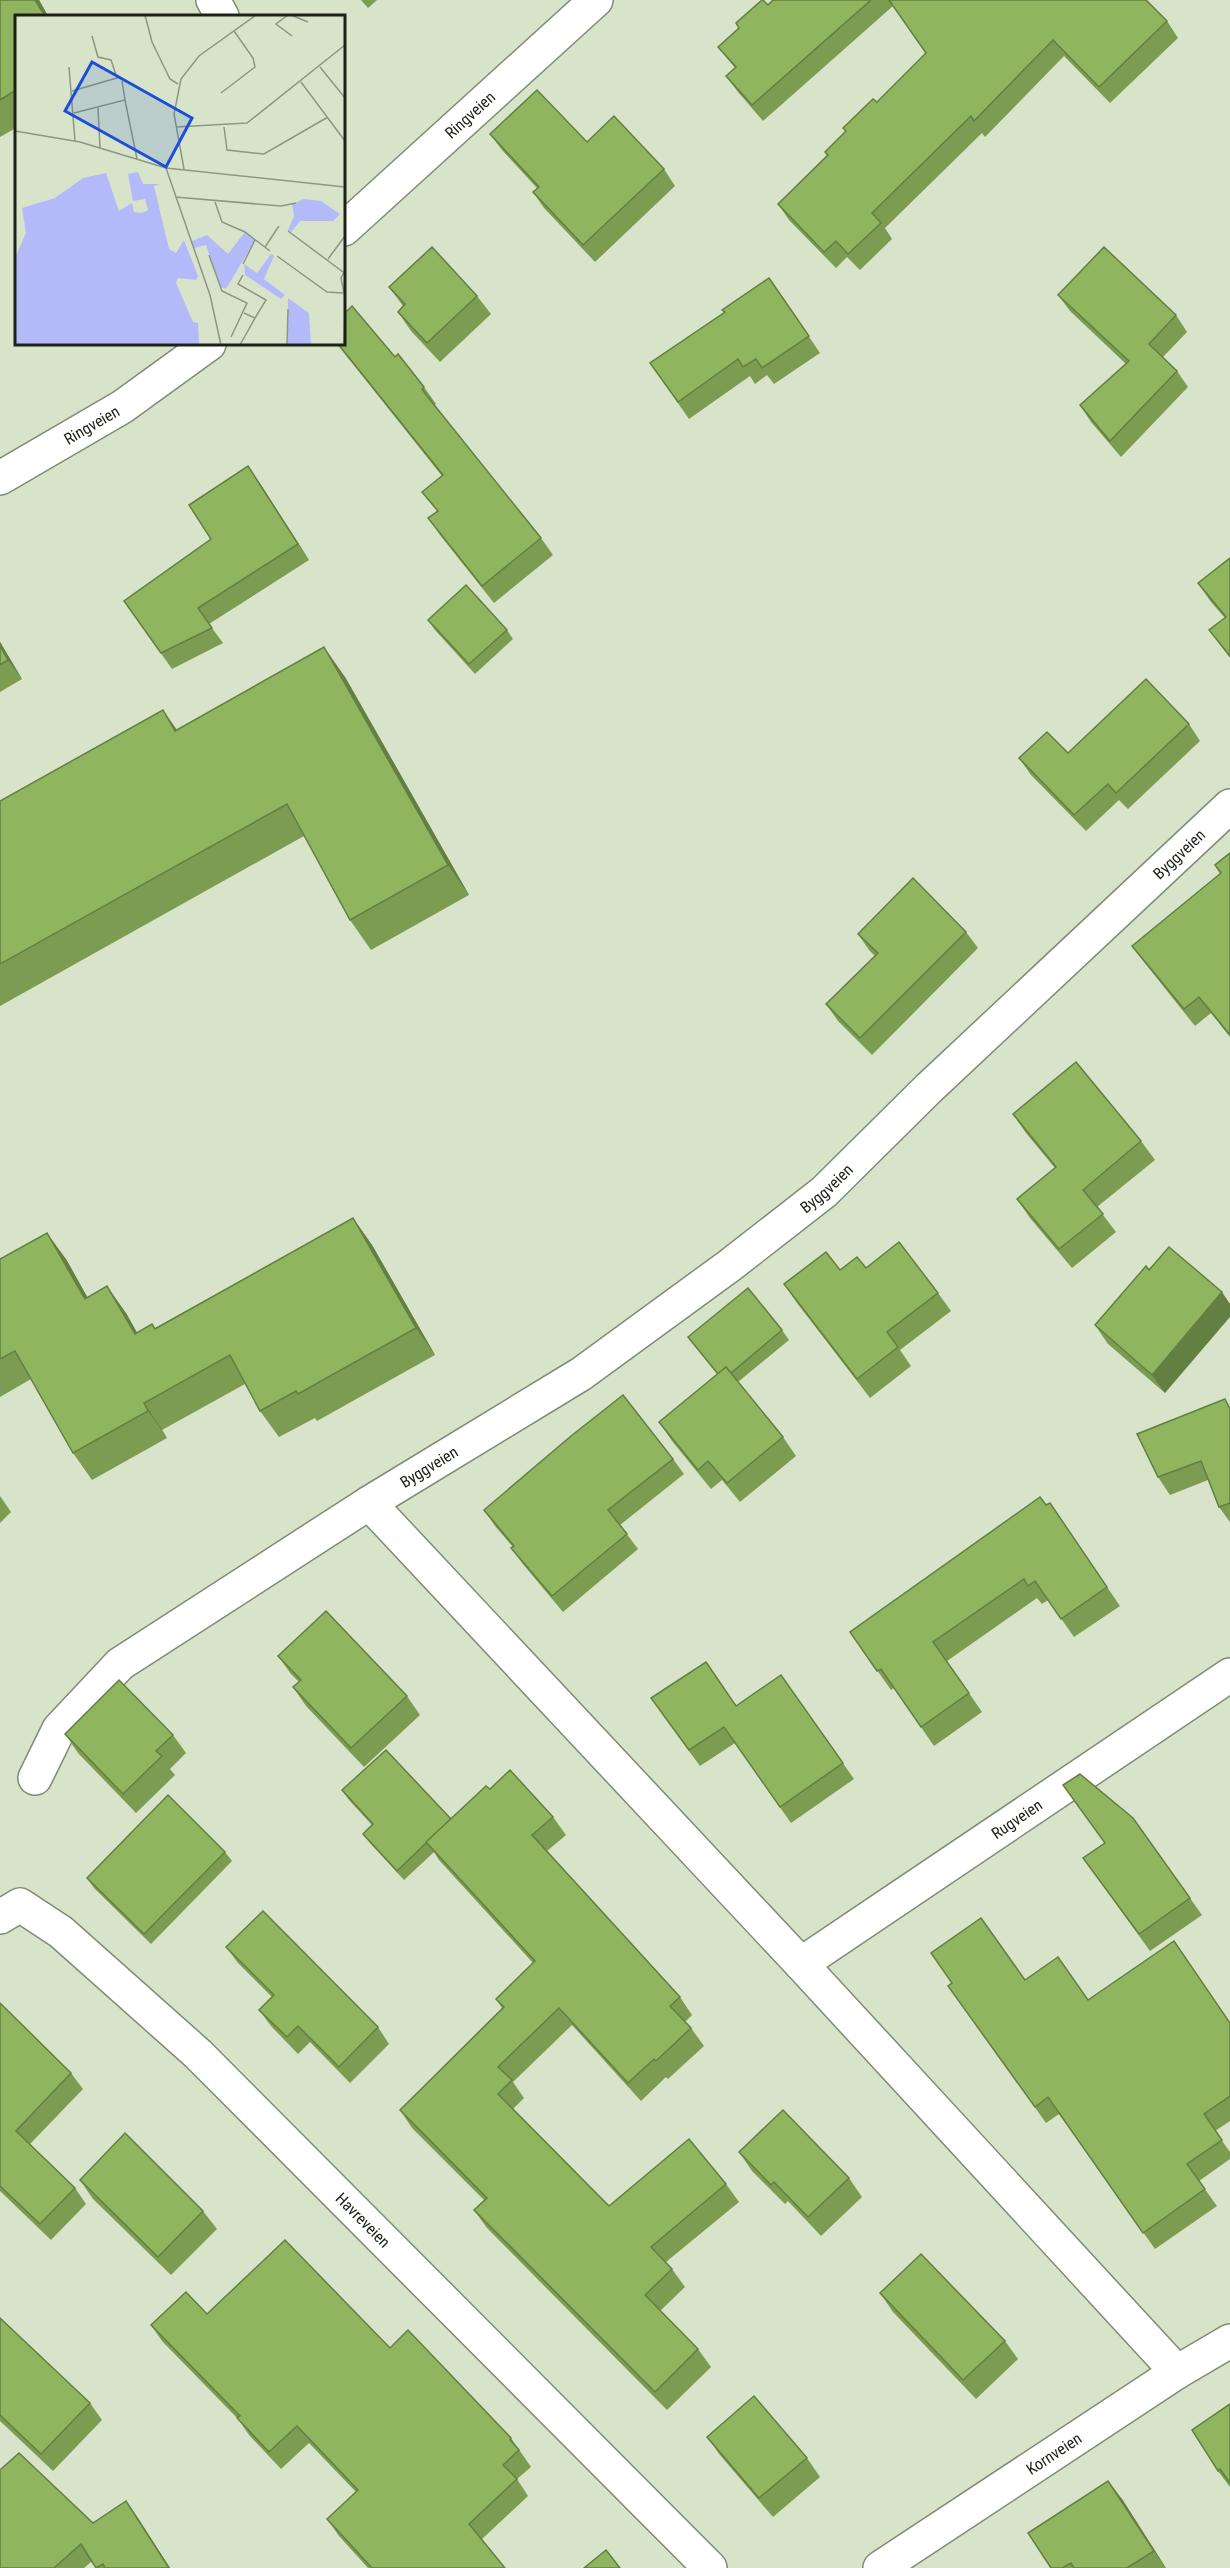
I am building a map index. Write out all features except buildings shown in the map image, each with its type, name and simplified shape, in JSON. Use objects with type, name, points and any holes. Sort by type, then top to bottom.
[{"type":"street","points":[[213,0],[221,15]]},
{"type":"street","name":"Ringveien","points":[[345,225],[596,0]]},
{"type":"street","name":"Ringveien","points":[[0,478],[122,406],[208,345]]},
{"type":"street","name":"Byggveien","points":[[35,1778],[59,1729],[120,1664],[369,1503],[581,1374],[729,1266],[824,1192],[928,1089],[1230,806]]},
{"type":"street","points":[[369,1503],[801,1964],[1177,2372]]},
{"type":"street","name":"Rugveien","points":[[801,1964],[1230,1674]]},
{"type":"street","name":"Havreveien","points":[[0,1917],[20,1905],[61,1932],[198,2054],[710,2568]]},
{"type":"street","name":"Kornveien","points":[[880,2568],[1177,2372],[1230,2341]]}]
